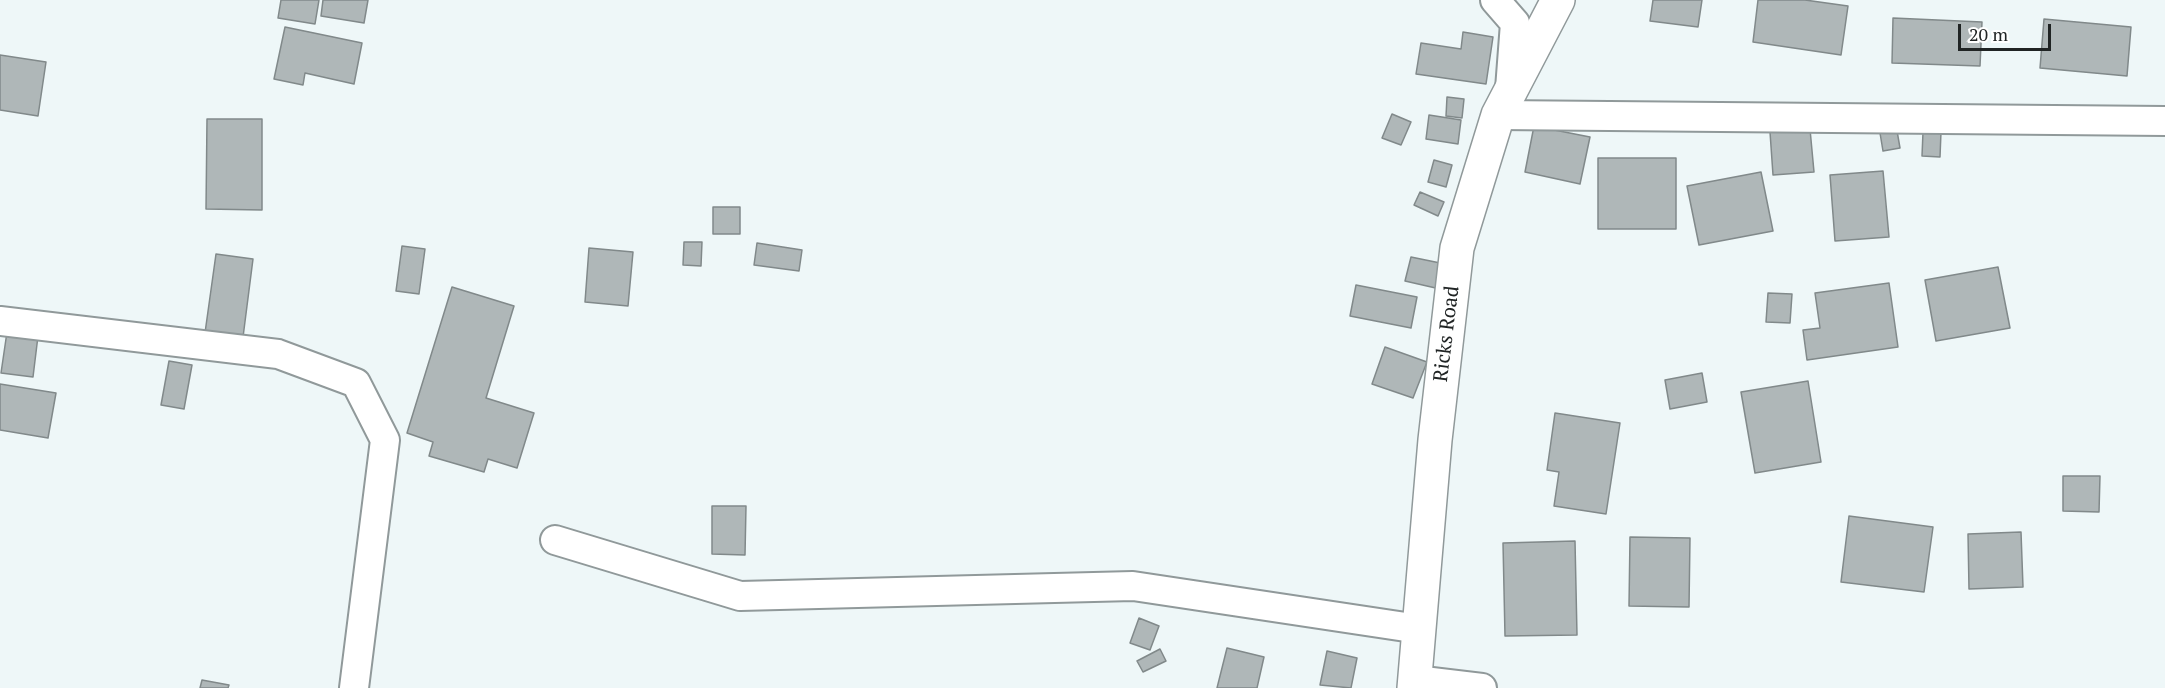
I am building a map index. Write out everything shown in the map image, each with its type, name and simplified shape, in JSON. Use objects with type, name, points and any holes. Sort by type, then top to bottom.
[{"type":"street","points":[[1495,0],[1515,23],[1504,103],[2165,121]]},
{"type":"street","name":"Ricks Road","points":[[1414,684],[1435,440],[1457,248],[1504,103],[1558,0]]},
{"type":"street","points":[[0,321],[278,354],[356,383],[386,440],[354,688]]},
{"type":"street","points":[[555,540],[740,596],[1133,586],[1419,629]]},
{"type":"street","points":[[1414,684],[1482,688]]},
{"type":"building","points":[[281,0],[319,0],[315,24],[278,18]]},
{"type":"building","points":[[323,0],[368,0],[364,23],[321,16]]},
{"type":"building","points":[[1653,0],[1702,0],[1698,27],[1650,21]]},
{"type":"building","points":[[1758,0],[1805,0],[1848,6],[1841,55],[1753,42]]},
{"type":"building","points":[[1893,18],[1982,22],[1980,66],[1892,63]]},
{"type":"building","points":[[2044,19],[2131,27],[2127,76],[2040,68]]},
{"type":"building","points":[[285,27],[362,43],[354,84],[305,73],[303,85],[274,79]]},
{"type":"building","points":[[1463,32],[1493,37],[1486,84],[1416,74],[1421,43],[1461,49]]},
{"type":"building","points":[[0,55],[46,62],[38,116],[0,110]]},
{"type":"building","points":[[1447,97],[1464,99],[1462,118],[1446,116]]},
{"type":"building","points":[[1392,114],[1411,122],[1401,145],[1382,138]]},
{"type":"building","points":[[1429,115],[1461,120],[1458,144],[1426,139]]},
{"type":"building","points":[[207,119],[262,119],[262,210],[206,209]]},
{"type":"building","points":[[1896,125],[1900,148],[1883,151],[1879,127]]},
{"type":"building","points":[[1534,126],[1590,137],[1580,184],[1525,172]]},
{"type":"building","points":[[1810,129],[1814,172],[1773,175],[1770,132]]},
{"type":"building","points":[[1923,132],[1941,132],[1940,157],[1922,156]]},
{"type":"building","points":[[1598,158],[1676,158],[1676,229],[1598,229]]},
{"type":"building","points":[[1434,160],[1452,165],[1446,187],[1428,182]]},
{"type":"building","points":[[1883,171],[1889,237],[1835,241],[1830,175]]},
{"type":"building","points":[[1761,172],[1773,231],[1699,245],[1687,186]]},
{"type":"building","points":[[1420,192],[1444,202],[1438,216],[1414,205]]},
{"type":"building","points":[[713,207],[740,207],[740,234],[713,234]]},
{"type":"building","points":[[684,242],[702,242],[701,266],[683,265]]},
{"type":"building","points":[[757,243],[802,250],[799,271],[754,265]]},
{"type":"building","points":[[402,246],[425,249],[419,294],[396,291]]},
{"type":"building","points":[[589,248],[633,252],[628,306],[585,302]]},
{"type":"building","points":[[216,254],[253,259],[242,345],[204,340]]},
{"type":"building","points":[[1411,257],[1445,264],[1440,289],[1405,281]]},
{"type":"building","points":[[1998,267],[2010,328],[1936,341],[1925,280]]},
{"type":"building","points":[[1889,283],[1898,347],[1807,360],[1803,330],[1820,328],[1815,293]]},
{"type":"building","points":[[1356,285],[1417,297],[1411,328],[1350,316]]},
{"type":"building","points":[[452,287],[514,306],[486,398],[534,413],[517,468],[488,459],[484,472],[429,456],[433,442],[407,433]]},
{"type":"building","points":[[1768,293],[1792,294],[1790,323],[1766,322]]},
{"type":"building","points":[[7,332],[38,336],[33,377],[1,373]]},
{"type":"building","points":[[1385,347],[1427,362],[1413,398],[1372,384]]},
{"type":"building","points":[[169,361],[192,365],[184,409],[161,405]]},
{"type":"building","points":[[1702,373],[1707,402],[1670,409],[1665,380]]},
{"type":"building","points":[[1808,381],[1821,462],[1755,473],[1741,392]]},
{"type":"building","points":[[0,384],[56,393],[48,438],[0,430]]},
{"type":"building","points":[[1555,413],[1620,423],[1606,514],[1554,506],[1559,472],[1547,470]]},
{"type":"building","points":[[2063,476],[2100,476],[2099,512],[2063,511]]},
{"type":"building","points":[[712,506],[746,506],[745,555],[712,554]]},
{"type":"building","points":[[1849,516],[1933,527],[1924,592],[1841,582]]},
{"type":"building","points":[[2021,532],[2023,587],[1969,589],[1968,534]]},
{"type":"building","points":[[1630,537],[1690,538],[1689,607],[1629,606]]},
{"type":"building","points":[[1575,541],[1577,635],[1505,636],[1503,543]]},
{"type":"building","points":[[1139,618],[1159,626],[1150,650],[1130,643]]},
{"type":"building","points":[[1227,648],[1264,657],[1257,688],[1217,688]]},
{"type":"building","points":[[1160,649],[1166,661],[1143,672],[1137,661]]},
{"type":"building","points":[[1327,651],[1357,658],[1351,688],[1320,685]]},
{"type":"building","points":[[202,680],[229,685],[228,688],[200,688]]}]
